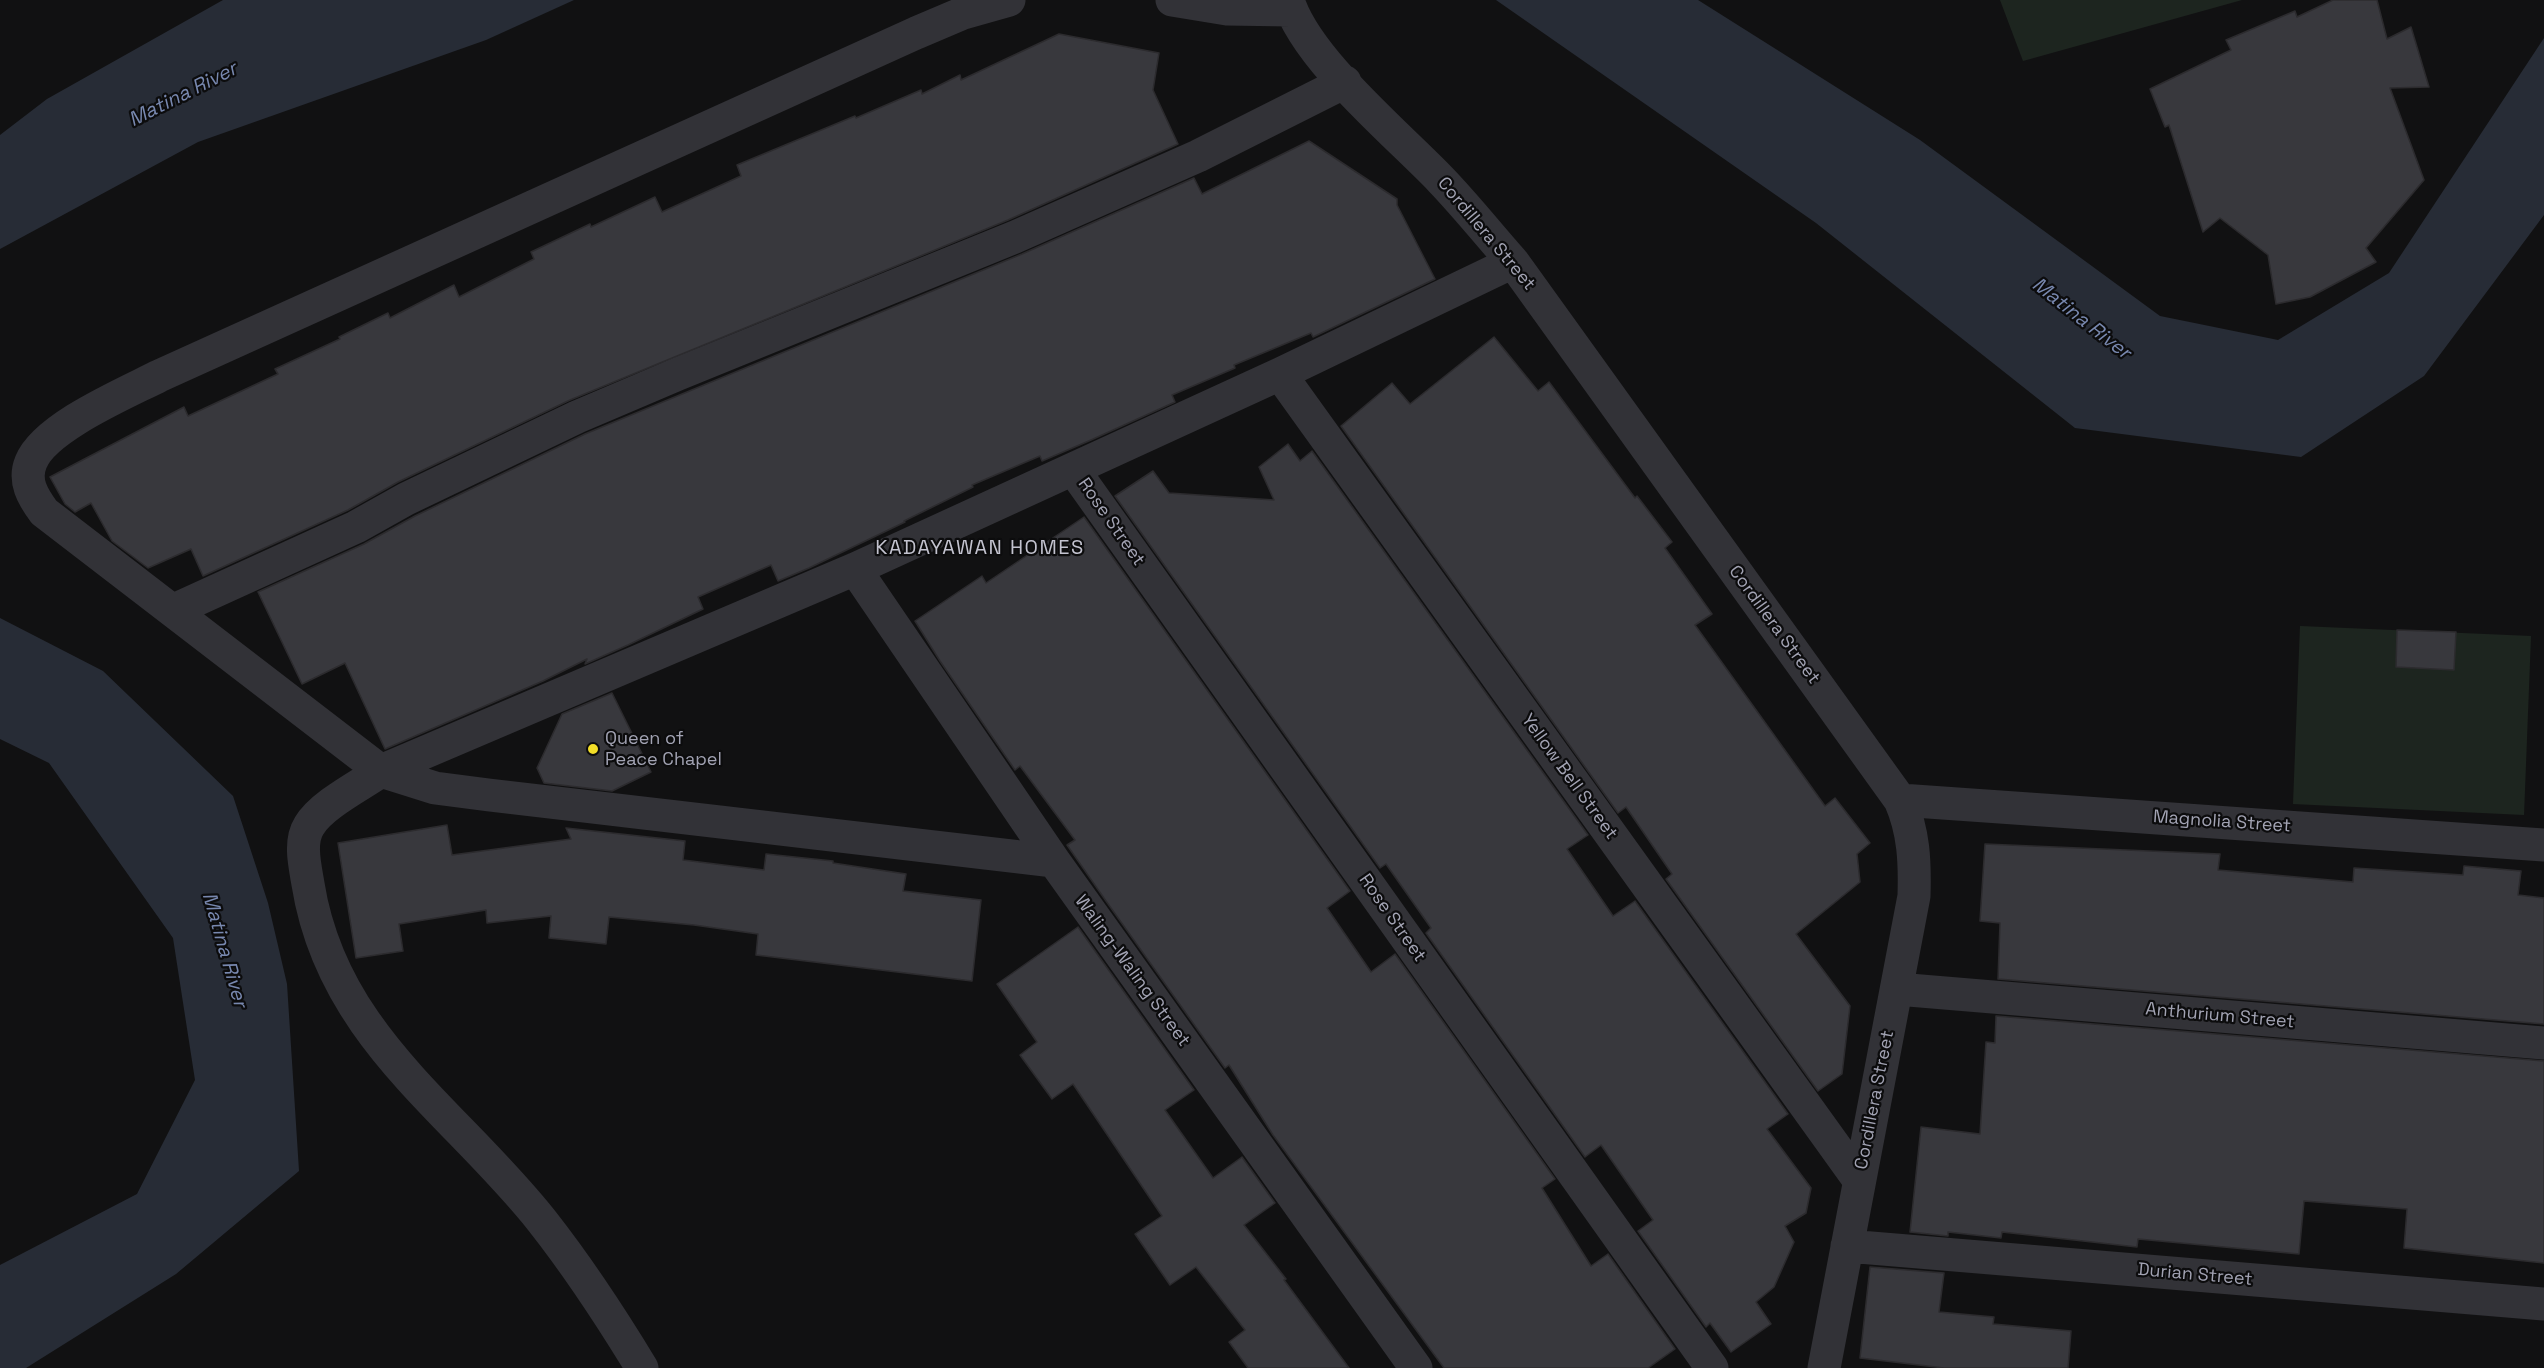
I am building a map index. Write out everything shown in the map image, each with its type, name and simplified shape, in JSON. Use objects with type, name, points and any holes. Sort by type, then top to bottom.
[{"type":"street","points":[[1009,0],[963,13],[916,33],[159,376],[78,418],[38,448],[30,463],[28,481],[32,497],[45,512],[381,771],[435,788],[1054,861]]},
{"type":"street","points":[[1172,0],[1227,9],[1289,5]]},
{"type":"street","name":"Cordillera Street","points":[[1289,5],[1321,55],[1442,180],[1513,262],[1900,800],[1912,837],[1915,865],[1914,896],[1824,1368]]},
{"type":"street","points":[[174,610],[356,527],[406,499],[577,417],[1015,237],[1198,156],[1345,82]]},
{"type":"street","points":[[642,1368],[596,1293],[542,1220],[399,1068],[362,1020],[342,989],[310,901],[304,859],[304,841],[309,826],[326,808],[381,771],[855,569],[1280,374],[1513,262]]},
{"type":"street","name":"Yellow Bell Street","points":[[1280,374],[1859,1180]]},
{"type":"street","name":"Rose Street","points":[[1073,469],[1712,1368]]},
{"type":"street","name":"Waling-Waling Street","points":[[855,569],[1054,861],[1416,1368]]},
{"type":"street","name":"Magnolia Street","points":[[1900,800],[2544,845]]},
{"type":"street","name":"Anthurium Street","points":[[1897,989],[2544,1043]]},
{"type":"street","name":"Durian Street","points":[[1846,1246],[2544,1304]]},
{"type":"shaded area","points":[[2000,0],[2242,0],[2023,61]]},
{"type":"shaded area","points":[[2300,626],[2531,636],[2524,815],[2293,804]]},
{"type":"water","name":"Matina River","points":[[223,0],[574,0],[486,40],[198,142],[0,249],[0,135],[47,99]]},
{"type":"water","name":"Matina River","points":[[1496,0],[1698,0],[1920,140],[2160,316],[2278,340],[2389,273],[2544,38],[2544,215],[2424,376],[2301,457],[2075,428],[1816,223]]},
{"type":"water","name":"Matina River","points":[[0,618],[103,671],[233,796],[268,903],[287,984],[299,1171],[176,1274],[26,1368],[0,1368],[0,1265],[137,1194],[195,1080],[173,938],[49,763],[0,739]]},
{"type":"building","points":[[2333,0],[2377,0],[2387,39],[2411,27],[2429,87],[2390,88],[2424,180],[2366,248],[2376,262],[2310,297],[2276,304],[2268,255],[2220,218],[2203,232],[2169,125],[2165,127],[2150,89],[2231,50],[2226,40],[2295,11],[2297,17]]},
{"type":"building","points":[[1059,34],[1159,53],[1153,90],[1178,144],[1008,220],[570,400],[398,482],[348,510],[203,576],[191,549],[148,568],[112,541],[91,503],[75,512],[65,504],[50,477],[184,407],[188,416],[278,374],[275,369],[340,339],[339,337],[388,313],[390,318],[454,285],[459,297],[534,259],[531,252],[590,224],[591,227],[655,197],[662,212],[741,176],[737,165],[921,90],[922,94],[960,75],[961,80]]},
{"type":"building","points":[[1309,141],[1397,199],[1397,205],[1435,279],[1313,337],[1311,333],[1234,365],[1235,368],[1172,395],[1175,402],[1091,440],[1042,461],[1040,456],[972,485],[973,487],[905,522],[809,568],[778,581],[771,565],[698,597],[703,609],[585,664],[587,659],[543,681],[385,749],[345,663],[302,684],[258,592],[364,544],[415,516],[585,434],[1022,254],[1194,178],[1202,194]]},
{"type":"building","points":[[1494,337],[1538,391],[1549,382],[1635,498],[1637,496],[1672,542],[1665,548],[1712,614],[1695,625],[1825,806],[1835,798],[1870,843],[1857,854],[1860,882],[1796,934],[1850,1006],[1842,1074],[1818,1091],[1666,879],[1672,874],[1626,807],[1618,813],[1341,426],[1392,383],[1410,404]]},
{"type":"building","points":[[1288,444],[1300,461],[1312,451],[1588,835],[1567,849],[1613,916],[1635,901],[1788,1114],[1767,1129],[1811,1188],[1806,1213],[1785,1226],[1794,1242],[1774,1287],[1756,1302],[1771,1324],[1731,1352],[1710,1323],[1706,1327],[1638,1231],[1653,1220],[1601,1145],[1585,1157],[1426,933],[1431,928],[1386,864],[1380,868],[1115,496],[1153,471],[1169,493],[1274,500],[1259,467]]},
{"type":"building","points":[[1084,517],[1350,891],[1327,908],[1371,972],[1395,954],[1555,1179],[1542,1188],[1591,1266],[1608,1254],[1675,1349],[1648,1368],[1444,1368],[1273,1135],[1229,1065],[1225,1068],[1106,901],[1067,845],[1075,840],[1020,766],[1015,770],[940,661],[915,621],[982,576],[986,583]]},
{"type":"building","points":[[2397,630],[2456,632],[2454,670],[2396,667]]},
{"type":"building","name":"Queen of Peace Chapel","points":[[612,693],[651,772],[612,791],[544,783],[537,768],[562,714]]},
{"type":"building","points":[[447,825],[452,855],[571,839],[566,828],[685,841],[683,860],[764,870],[766,854],[833,861],[833,863],[906,874],[903,891],[981,900],[972,981],[756,955],[758,934],[694,925],[609,917],[606,944],[549,938],[551,916],[487,923],[486,910],[399,924],[403,951],[356,958],[338,843]]},
{"type":"building","points":[[1985,844],[2220,854],[2218,870],[2353,882],[2354,868],[2463,875],[2464,866],[2521,871],[2518,895],[2544,898],[2544,1024],[1998,979],[2000,923],[1980,921]]},
{"type":"building","points":[[1078,927],[1194,1090],[1165,1110],[1213,1178],[1242,1157],[1275,1203],[1244,1225],[1286,1279],[1284,1280],[1349,1368],[1248,1368],[1229,1342],[1245,1330],[1196,1267],[1170,1285],[1135,1234],[1162,1216],[1073,1084],[1052,1099],[1020,1055],[1037,1042],[997,984]]},
{"type":"building","points":[[1996,1016],[2544,1061],[2544,1263],[2404,1248],[2407,1209],[2304,1201],[2299,1254],[2138,1239],[2137,1247],[2002,1232],[2001,1238],[1948,1232],[1948,1236],[1910,1232],[1921,1127],[1980,1134],[1986,1042],[1995,1043]]},
{"type":"building","points":[[1870,1267],[1944,1273],[1939,1312],[1994,1317],[1993,1324],[2071,1331],[2068,1368],[1944,1368],[1860,1358]]},
{"type":"place","name":"Queen of Peace Chapel","points":[[593,749]]},
{"type":"district","name":"KADAYAWAN HOMES","points":[[980,549]]}]
